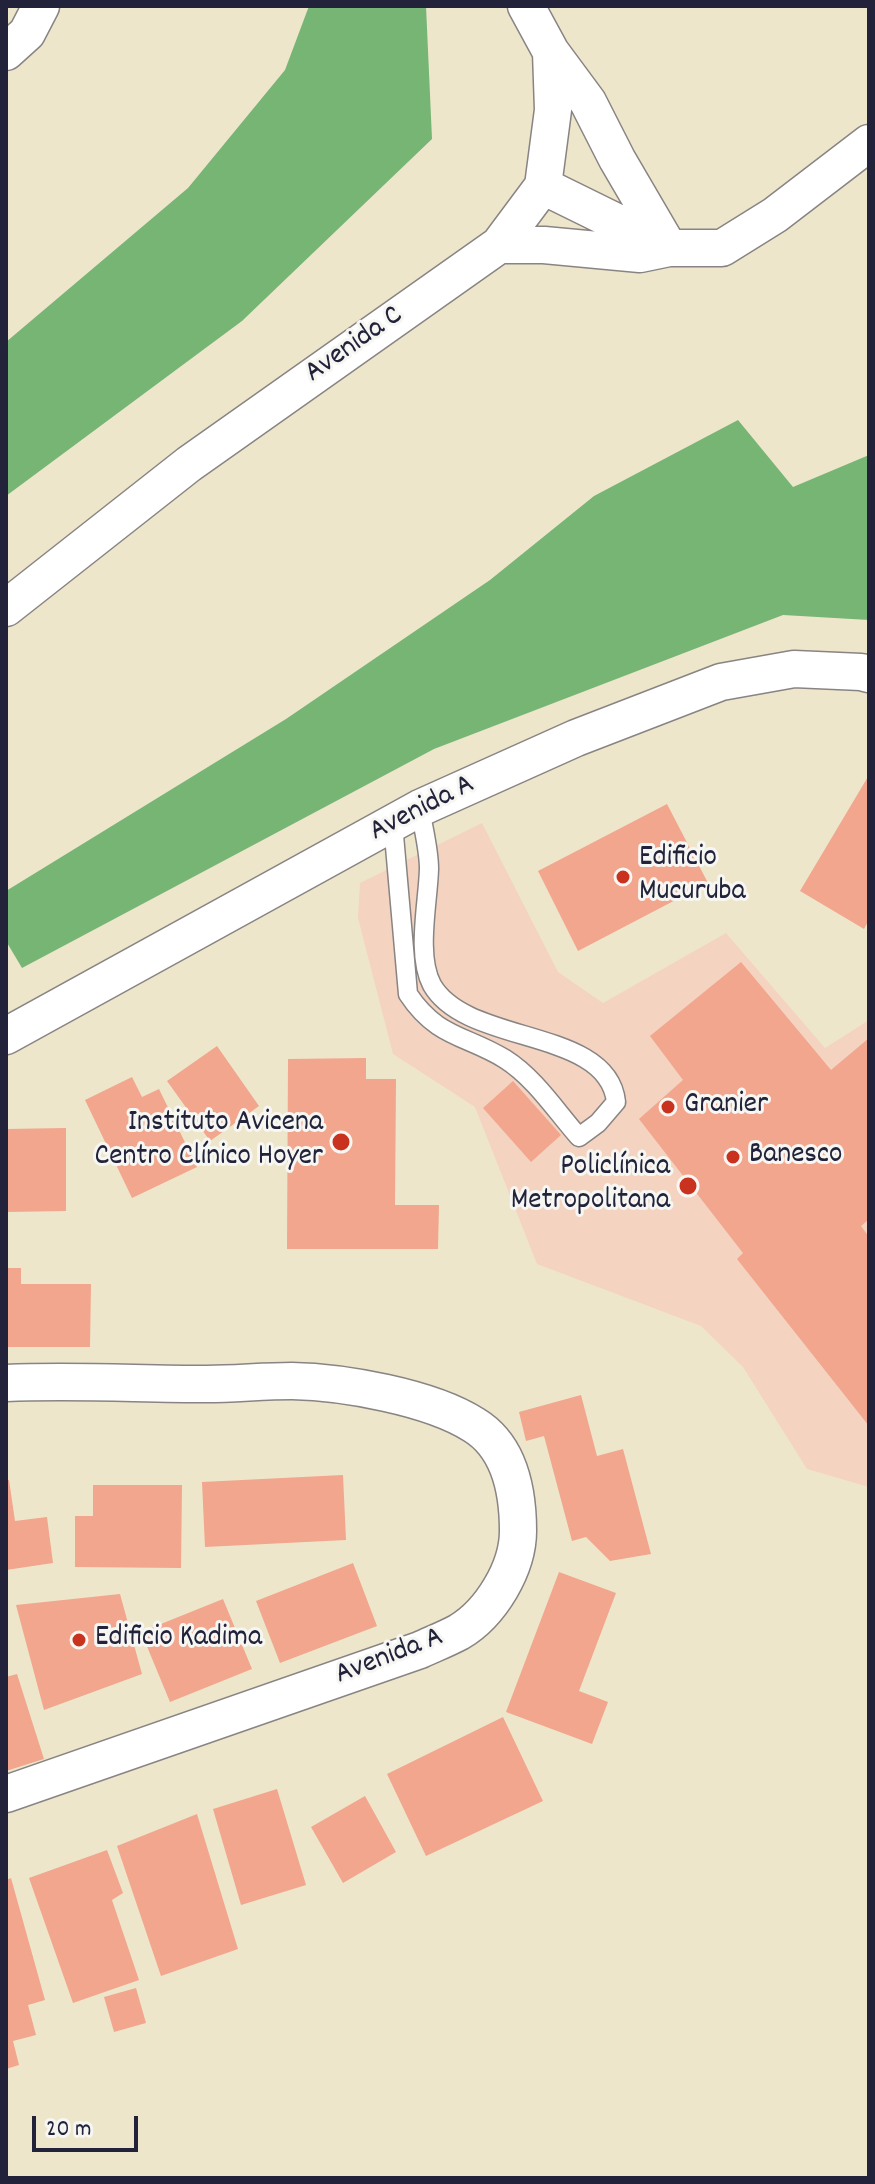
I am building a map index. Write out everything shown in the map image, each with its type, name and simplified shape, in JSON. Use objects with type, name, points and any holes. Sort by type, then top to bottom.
[{"type":"street","points":[[6,52],[27,33],[41,6]]},
{"type":"street","name":"Avenida C","points":[[6,608],[189,464],[499,245],[543,186],[553,110],[551,52],[526,6]]},
{"type":"street","points":[[551,52],[588,102],[669,248]]},
{"type":"street","points":[[499,245],[544,245],[640,254],[669,248],[722,248],[775,215],[869,143]]},
{"type":"street","points":[[543,186],[669,248]]},
{"type":"street","name":"Avenida A","points":[[6,1036],[406,816],[576,738],[721,682],[794,669],[869,674]]},
{"type":"street","name":"Avenida A","points":[[6,1383],[294,1381],[377,1391],[427,1405],[476,1426],[504,1455],[518,1499],[518,1547],[509,1573],[492,1600],[462,1630],[420,1650],[6,1794]]},
{"type":"lane","points":[[406,816],[429,865],[424,960],[432,985],[444,1000],[479,1020],[584,1057],[601,1069],[614,1086],[616,1102],[598,1123],[579,1137],[530,1079],[505,1059],[452,1036],[419,1011],[408,994],[406,816]]},
{"type":"shaded area","name":"Policlínica Metropolitana","points":[[482,823],[558,972],[603,1003],[726,933],[825,1048],[869,1020],[869,1487],[807,1469],[743,1367],[701,1326],[537,1264],[475,1107],[393,1054],[358,918],[360,883]]},
{"type":"green space","points":[[309,6],[426,6],[432,139],[242,321],[6,496],[6,342],[188,188],[285,70]]},
{"type":"green space","points":[[738,420],[793,487],[869,455],[869,620],[783,615],[434,749],[22,968],[6,941],[6,891],[286,719],[490,580],[594,496]]},
{"type":"building","points":[[869,775],[869,920],[864,929],[800,891]]},
{"type":"building","name":"Edificio Mucuruba","points":[[667,804],[708,883],[578,951],[538,871]]},
{"type":"building","points":[[741,962],[831,1070],[869,1038],[869,1219],[861,1226],[869,1237],[869,1426],[737,1259],[743,1253],[639,1119],[683,1080],[650,1036]]},
{"type":"building","points":[[217,1046],[259,1106],[210,1141],[167,1081]]},
{"type":"building","name":"Instituto Avicena Centro Clínico Hoyer","points":[[366,1058],[366,1079],[396,1079],[395,1205],[439,1205],[438,1249],[287,1249],[288,1059]]},
{"type":"building","points":[[132,1077],[142,1097],[159,1089],[197,1167],[132,1198],[85,1100]]},
{"type":"building","points":[[513,1081],[561,1135],[531,1162],[483,1108]]},
{"type":"building","points":[[66,1128],[66,1211],[6,1212],[6,1129]]},
{"type":"building","points":[[6,1268],[21,1268],[21,1284],[91,1284],[90,1347],[6,1347]]},
{"type":"building","points":[[581,1395],[597,1456],[623,1449],[651,1554],[610,1561],[586,1537],[572,1541],[544,1436],[526,1441],[519,1412]]},
{"type":"building","points":[[343,1475],[346,1540],[205,1547],[202,1482]]},
{"type":"building","points":[[6,1480],[9,1480],[15,1521],[47,1517],[53,1563],[6,1570]]},
{"type":"building","points":[[93,1485],[182,1485],[181,1568],[75,1567],[75,1516],[93,1516]]},
{"type":"building","points":[[353,1563],[377,1626],[280,1663],[256,1601]]},
{"type":"building","points":[[559,1572],[616,1593],[579,1691],[608,1702],[592,1744],[506,1712]]},
{"type":"building","name":"Edificio Kadima","points":[[120,1594],[142,1674],[44,1710],[16,1605]]},
{"type":"building","points":[[223,1599],[252,1669],[170,1702],[141,1632]]},
{"type":"building","points":[[17,1674],[44,1759],[6,1771],[6,1677]]},
{"type":"building","points":[[503,1717],[543,1801],[426,1856],[387,1774]]},
{"type":"building","points":[[277,1789],[306,1885],[241,1905],[213,1809]]},
{"type":"building","points":[[365,1796],[396,1852],[343,1883],[311,1827]]},
{"type":"building","points":[[197,1814],[238,1949],[161,1976],[117,1846]]},
{"type":"building","points":[[107,1850],[123,1893],[112,1900],[139,1980],[73,2003],[29,1878]]},
{"type":"building","points":[[11,1878],[45,2000],[28,2005],[36,2035],[13,2041],[19,2065],[6,2069],[6,1880]]},
{"type":"building","points":[[136,1988],[146,2023],[114,2032],[104,1997]]},
{"type":"place","name":"Edificio Mucuruba","points":[[623,877]]},
{"type":"place","name":"Granier","points":[[668,1107]]},
{"type":"place","name":"Instituto Avicena Centro Clínico Hoyer","points":[[341,1142]]},
{"type":"place","name":"Banesco","points":[[733,1157]]},
{"type":"place","name":"Policlínica Metropolitana","points":[[688,1186]]},
{"type":"place","name":"Edificio Kadima","points":[[79,1640]]}]
